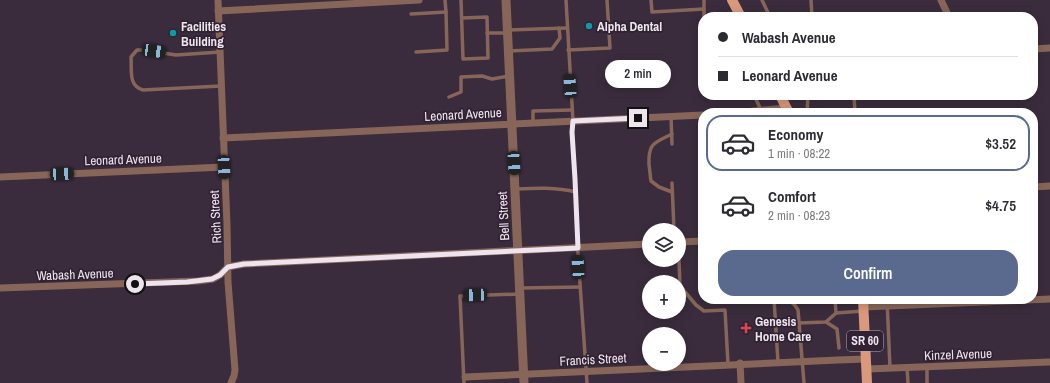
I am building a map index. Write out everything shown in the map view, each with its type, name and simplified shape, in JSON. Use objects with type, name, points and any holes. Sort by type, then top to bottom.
[{"type":"main road","points":[[732,0],[738,12]]},
{"type":"main road","name":"SR 60","points":[[864,306],[867,383]]},
{"type":"street","name":"Rich Street","points":[[218,0],[228,282],[235,370],[231,383]]},
{"type":"street","points":[[218,11],[419,0]]},
{"type":"street","name":"Bell Street","points":[[506,0],[524,378]]},
{"type":"street","points":[[941,0],[947,12]]},
{"type":"street","points":[[1038,49],[1050,48]]},
{"type":"street","name":"Leonard Avenue","points":[[223,138],[698,115]]},
{"type":"street","name":"Leonard Avenue","points":[[0,177],[224,167]]},
{"type":"street","points":[[1038,187],[1050,186]]},
{"type":"street","points":[[686,242],[698,241]]},
{"type":"street","name":"Wabash Avenue","points":[[0,288],[198,281],[212,279],[220,275],[228,267],[244,264],[642,244]]},
{"type":"street","points":[[1038,299],[1050,299]]},
{"type":"street","points":[[864,306],[879,304]]},
{"type":"street","name":"Francis Street","points":[[464,380],[524,378],[586,372],[740,363],[802,361],[866,364]]},
{"type":"street","name":"Kinzel Avenue","points":[[866,364],[890,368],[1050,362]]},
{"type":"street","points":[[740,363],[741,383]]},
{"type":"lane","points":[[416,52],[447,50],[445,0]]},
{"type":"lane","points":[[462,0],[462,18],[463,58],[488,58],[487,17],[462,18]]},
{"type":"lane","points":[[566,0],[580,287],[587,383]]},
{"type":"lane","points":[[568,50],[610,48],[607,0]]},
{"type":"lane","points":[[651,0],[652,12],[704,9],[704,0]]},
{"type":"lane","points":[[762,0],[768,12]]},
{"type":"lane","points":[[811,0],[812,12]]},
{"type":"lane","points":[[411,14],[446,12]]},
{"type":"lane","points":[[509,51],[552,49],[560,38],[559,28]]},
{"type":"lane","points":[[487,33],[567,28]]},
{"type":"lane","points":[[220,52],[176,54],[137,50],[131,57],[132,83],[143,90],[222,86]]},
{"type":"lane","points":[[449,97],[461,92],[460,77],[482,76],[492,79],[510,76]]},
{"type":"lane","points":[[533,123],[532,111],[572,110]]},
{"type":"lane","points":[[671,116],[672,144]]},
{"type":"lane","points":[[672,134],[656,142],[648,153],[651,181],[672,192]]},
{"type":"lane","points":[[672,183],[674,223]]},
{"type":"lane","points":[[515,189],[563,189],[576,192]]},
{"type":"lane","points":[[679,267],[680,286],[696,305],[704,311],[725,310],[728,364]]},
{"type":"lane","points":[[464,380],[460,296],[580,287]]},
{"type":"lane","points":[[774,304],[778,362]]},
{"type":"lane","points":[[795,304],[798,310],[804,383]]},
{"type":"lane","points":[[835,304],[836,313]]},
{"type":"lane","points":[[887,304],[890,368]]},
{"type":"lane","points":[[826,322],[836,313],[864,306]]},
{"type":"lane","points":[[799,323],[826,322],[837,329],[839,348]]},
{"type":"lane","points":[[907,367],[908,383]]},
{"type":"lane","points":[[927,383],[928,367]]},
{"type":"place","name":"Alpha Dental","points":[[589,26]]},
{"type":"place","name":"Facilities Building","points":[[173,33]]},
{"type":"place","name":"Genesis Home Care","points":[[746,328]]},
{"type":"route","points":[[135,284],[187,282],[212,279],[220,275],[228,267],[244,264],[578,248],[572,132],[573,121],[638,118]]}]
